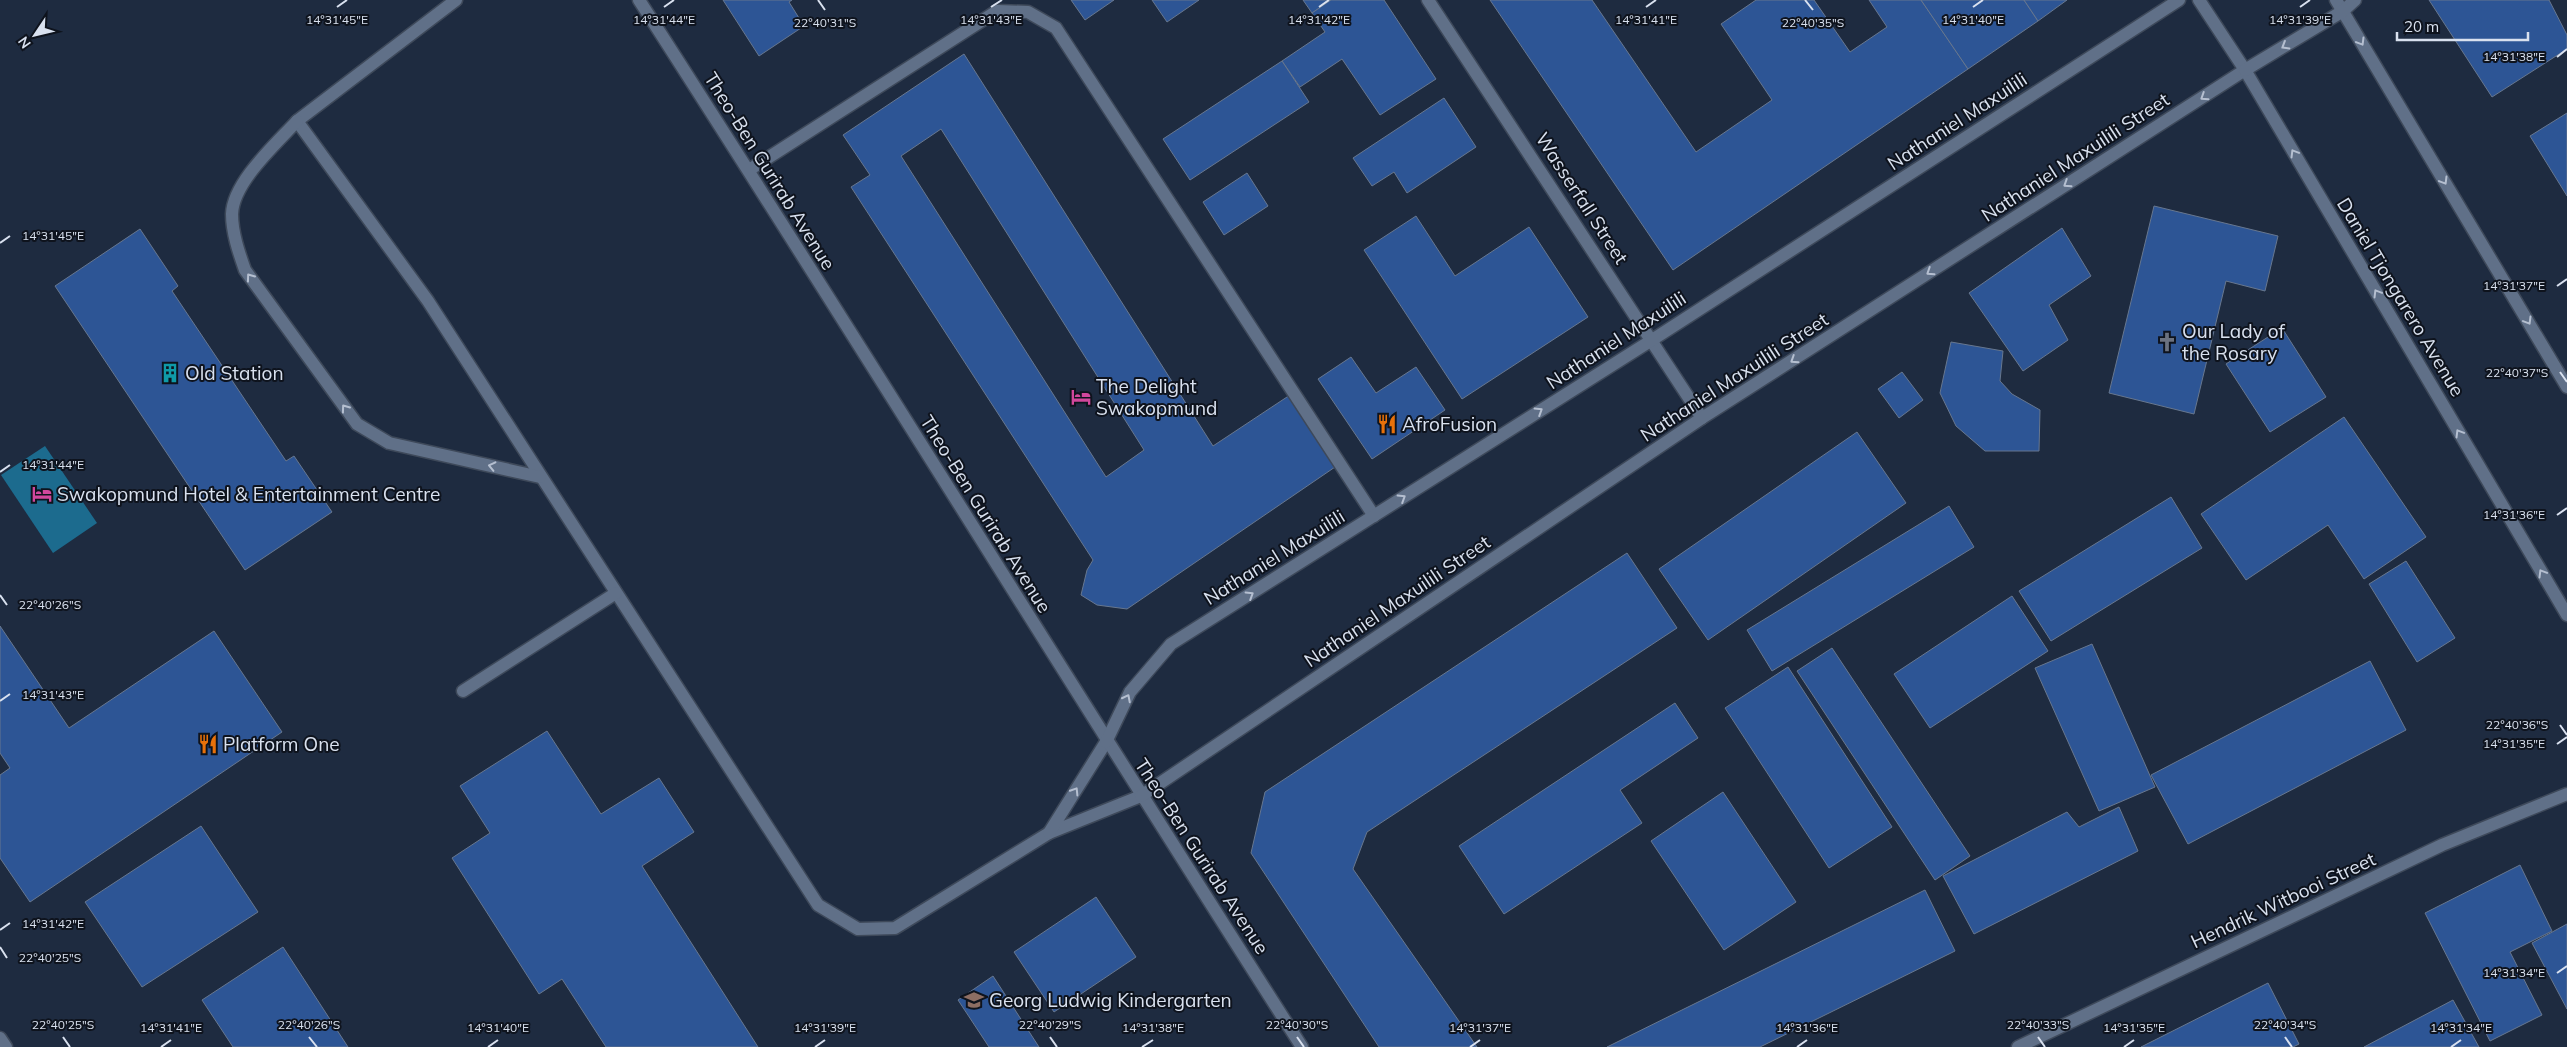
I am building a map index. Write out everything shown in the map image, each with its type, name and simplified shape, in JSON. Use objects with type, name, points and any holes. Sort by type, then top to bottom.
[{"type":"street","points":[[456,0],[297,122],[246,177],[232,213],[237,245],[245,270],[357,424],[388,442],[540,477]]},
{"type":"street","name":"Theo-Ben Gurirab Avenue","points":[[639,0],[749,170],[1106,742],[1302,1047]]},
{"type":"street","name":"Wasserfall Street","points":[[1428,0],[1702,418]]},
{"type":"street","name":"Nathaniel Maxuilili","points":[[1049,833],[1106,742],[1130,692],[1171,644],[1652,340],[2178,0]]},
{"type":"street","name":"Daniel Tjongarero Avenue","points":[[2199,0],[2245,70],[2567,615]]},
{"type":"street","name":"Nathaniel Maxuilili Street","points":[[297,122],[428,301],[818,905],[858,929],[894,928],[1049,833],[1141,796],[1702,418],[2245,70],[2339,6],[2355,0]]},
{"type":"street","points":[[2339,6],[2567,387]]},
{"type":"street","points":[[749,170],[997,11],[1028,12],[1056,28],[1374,516]]},
{"type":"street","points":[[463,691],[616,593]]},
{"type":"street","name":"Hendrik Witbooi Street","points":[[2018,1047],[2442,845],[2567,794]]},
{"type":"street","points":[[0,1038],[6,1047]]},
{"type":"water","points":[[45,446],[97,523],[53,553],[1,475]]},
{"type":"building","points":[[723,0],[792,0],[789,2],[804,26],[759,56]]},
{"type":"building","points":[[1071,0],[1114,0],[1085,20]]},
{"type":"building","points":[[1152,0],[1199,0],[1167,22]]},
{"type":"building","points":[[1303,0],[1331,0],[1312,13]]},
{"type":"building","points":[[1331,0],[1384,0],[1436,79],[1380,115],[1342,59],[1300,87],[1282,61],[1325,32],[1312,13]]},
{"type":"building","points":[[1490,0],[1592,0],[1696,152],[1772,100],[1721,24],[1756,0],[1814,0],[1850,52],[1887,27],[1869,0],[1921,0],[1968,69],[1673,270]]},
{"type":"building","points":[[1921,0],[2024,0],[2038,21],[1968,69]]},
{"type":"building","points":[[2024,0],[2067,0],[2038,21]]},
{"type":"building","points":[[2429,0],[2549,0],[2567,35],[2567,49],[2492,97]]},
{"type":"building","name":"The Delight Swakopmund","points":[[964,54],[1213,446],[1290,395],[1338,465],[1127,609],[1097,605],[1081,595],[1087,570],[1093,560],[851,187],[870,175],[843,135]],"holes":[[[941,129],[1144,450],[1106,477],[901,156]]]},
{"type":"building","points":[[1282,61],[1309,102],[1190,180],[1163,139]]},
{"type":"building","points":[[1444,98],[1476,147],[1407,193],[1394,172],[1372,186],[1353,158]]},
{"type":"building","points":[[2567,113],[2567,196],[2530,136]]},
{"type":"building","points":[[1247,173],[1268,206],[1224,235],[1203,202]]},
{"type":"building","name":"Our Lady of the Rosary","points":[[2154,206],[2278,236],[2265,291],[2226,281],[2194,414],[2109,393]]},
{"type":"building","points":[[1416,216],[1455,276],[1529,227],[1588,317],[1462,399],[1364,250]]},
{"type":"building","points":[[2062,228],[2091,276],[2049,305],[2068,340],[2023,371],[1969,293]]},
{"type":"building","name":"Old Station","points":[[140,229],[178,286],[172,291],[286,461],[294,456],[332,512],[245,570],[55,286]]},
{"type":"building","points":[[2282,328],[2326,397],[2270,432],[2226,364]]},
{"type":"building","points":[[1951,342],[2003,351],[2000,381],[2012,394],[2040,410],[2039,451],[1985,451],[1956,426],[1940,393]]},
{"type":"building","points":[[1351,357],[1376,393],[1416,367],[1445,410],[1372,459],[1318,379]]},
{"type":"building","points":[[1902,372],[1923,400],[1899,418],[1878,389]]},
{"type":"building","points":[[2344,417],[2426,537],[2364,579],[2328,525],[2246,580],[2201,514]]},
{"type":"building","points":[[1857,432],[1906,503],[1708,640],[1659,569]]},
{"type":"building","points":[[2171,497],[2202,548],[2051,641],[2019,591]]},
{"type":"building","points":[[1949,506],[1974,547],[1772,671],[1747,630]]},
{"type":"building","points":[[1627,553],[1677,628],[1367,832],[1353,869],[1477,1047],[1379,1047],[1251,853],[1265,792]]},
{"type":"building","points":[[2406,561],[2455,638],[2417,662],[2369,584]]},
{"type":"building","points":[[2012,596],[2048,651],[1930,728],[1894,674]]},
{"type":"building","points":[[0,626],[69,728],[214,631],[282,732],[30,902],[0,858],[0,775],[10,768],[0,753]]},
{"type":"building","points":[[2092,644],[2155,787],[2099,811],[2035,668]]},
{"type":"building","points":[[1832,648],[1970,856],[1935,880],[1797,671]]},
{"type":"building","points":[[2370,661],[2406,730],[2188,844],[2151,775]]},
{"type":"building","points":[[1788,667],[1892,827],[1829,868],[1725,708]]},
{"type":"building","points":[[1675,703],[1698,738],[1620,790],[1642,823],[1504,914],[1459,846]]},
{"type":"building","points":[[547,731],[601,814],[659,778],[694,832],[642,866],[758,1047],[606,1047],[562,979],[539,994],[452,858],[490,833],[460,786]]},
{"type":"building","points":[[1723,792],[1796,902],[1724,950],[1651,841]]},
{"type":"building","points":[[2119,807],[2138,851],[1974,934],[1943,876],[2067,812],[2079,827]]},
{"type":"building","points":[[201,826],[258,912],[142,987],[85,902]]},
{"type":"building","points":[[2520,865],[2552,931],[2510,952],[2542,1015],[2490,1041],[2425,913]]},
{"type":"building","points":[[1925,890],[1955,951],[1760,1047],[1607,1047]]},
{"type":"building","points":[[1096,897],[1136,957],[1054,1012],[1014,952]]},
{"type":"building","points":[[2567,924],[2567,1009],[2532,943]]},
{"type":"building","points":[[283,947],[348,1047],[233,1047],[202,1000]]},
{"type":"building","points":[[993,976],[1039,1047],[989,1047],[958,1000]]},
{"type":"building","points":[[2268,983],[2299,1044],[2293,1047],[2141,1047]]},
{"type":"building","points":[[2453,1000],[2479,1047],[2364,1047]]},
{"type":"place","name":"Our Lady of the Rosary","points":[[2167,342]]},
{"type":"place","name":"Old Station","points":[[170,373]]},
{"type":"place","name":"The Delight Swakopmund","points":[[1081,397]]},
{"type":"place","name":"AfroFusion","points":[[1387,424]]},
{"type":"place","name":"Swakopmund Hotel & Entertainment Centre","points":[[42,494]]},
{"type":"place","name":"Platform One","points":[[208,744]]},
{"type":"place","name":"Georg Ludwig Kindergarten","points":[[974,1000]]}]
